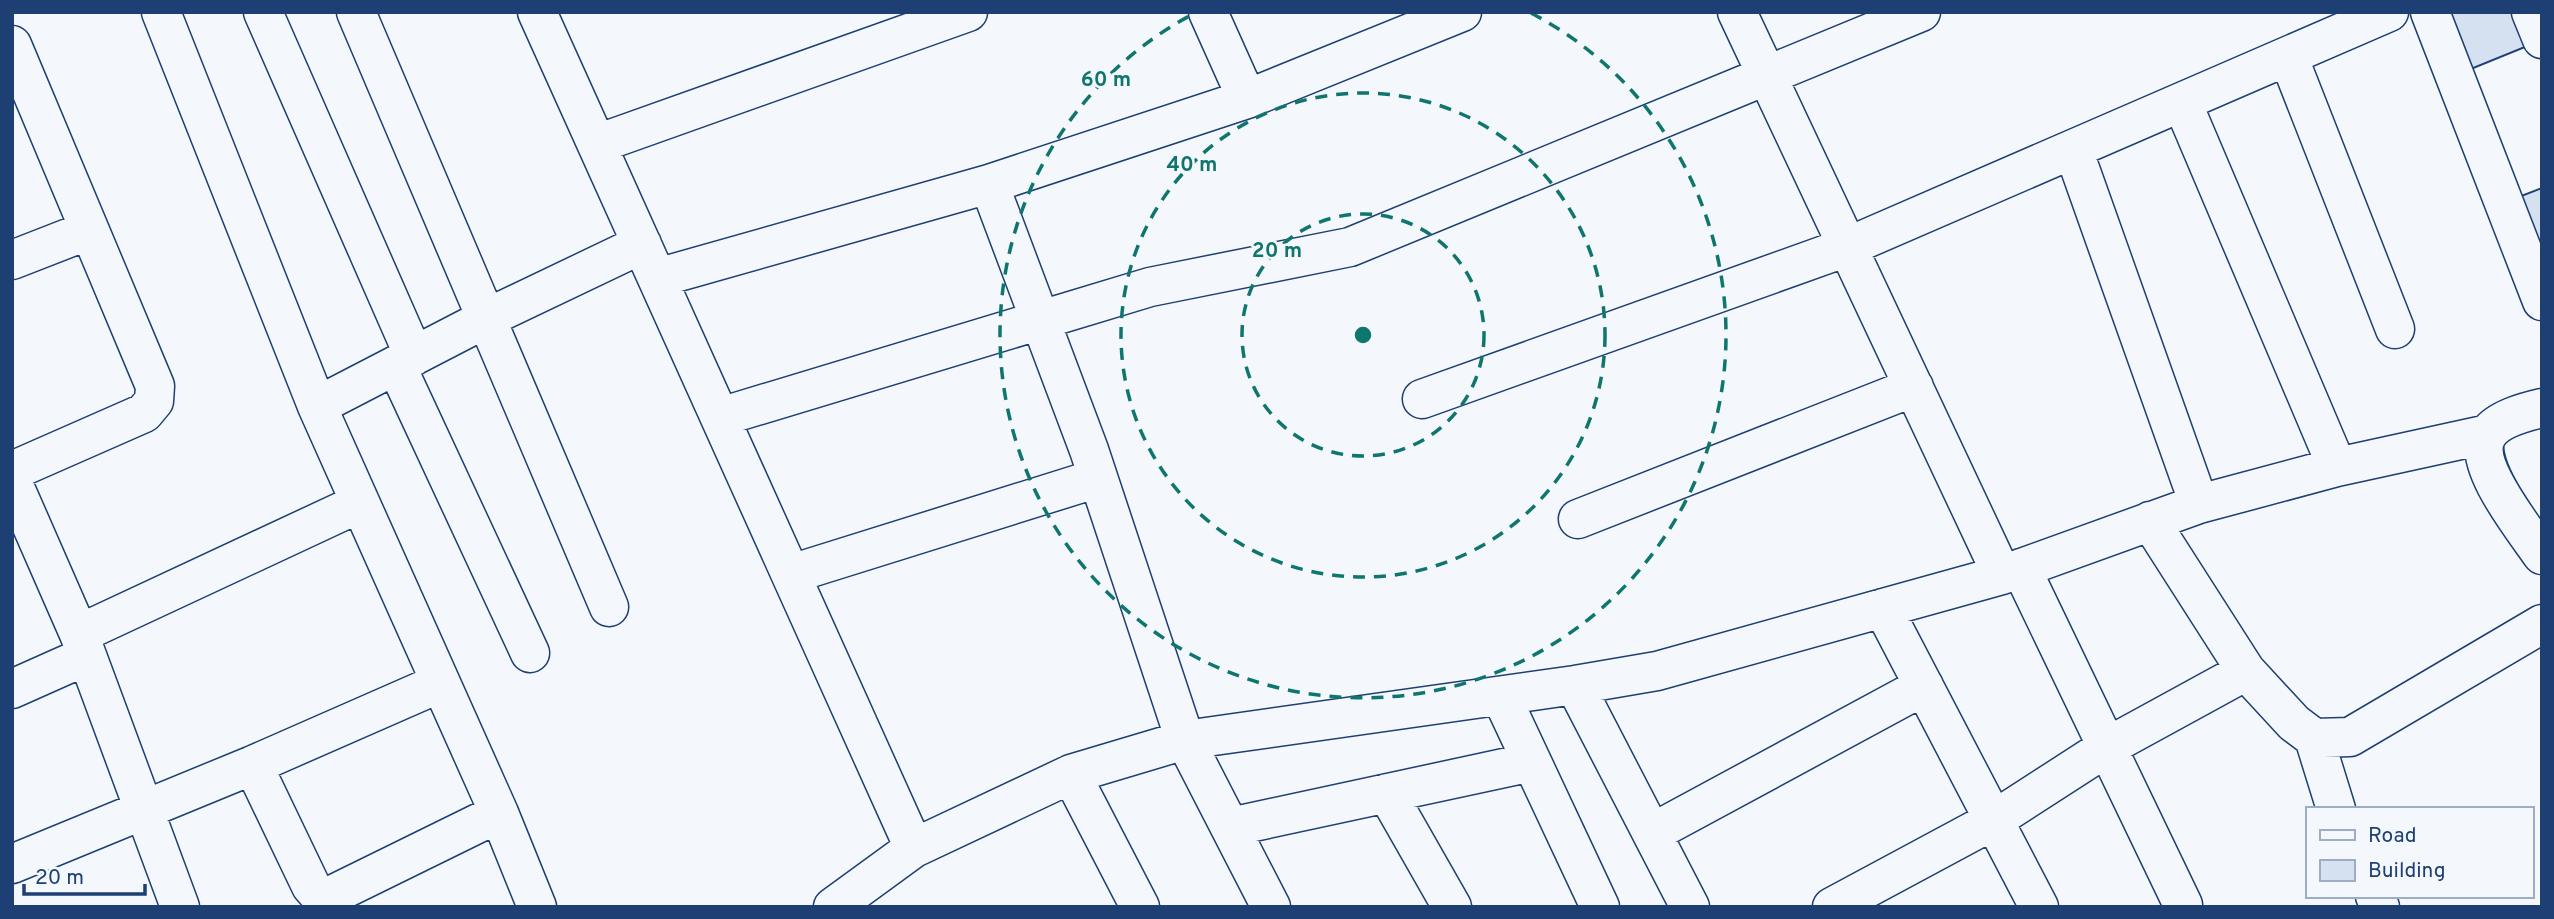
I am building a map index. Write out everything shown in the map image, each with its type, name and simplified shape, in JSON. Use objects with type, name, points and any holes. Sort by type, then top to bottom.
[{"type":"street","points":[[162,12],[317,406],[499,813],[537,907]]},
{"type":"street","points":[[263,12],[405,361],[530,653]]},
{"type":"street","points":[[356,12],[609,607]]},
{"type":"street","points":[[537,12],[914,848]]},
{"type":"street","points":[[597,144],[968,12]]},
{"type":"street","points":[[1208,12],[1247,99]]},
{"type":"street","points":[[317,406],[486,318],[650,261],[989,184],[1247,99],[1462,12]]},
{"type":"street","points":[[1737,12],[1914,387],[2107,747],[2183,905]]},
{"type":"street","points":[[720,417],[1150,288],[1350,247],[1921,12]]},
{"type":"street","points":[[1422,399],[1847,247],[2389,12]]},
{"type":"street","points":[[2430,12],[2542,301]]},
{"type":"street","points":[[2531,12],[2542,40]]},
{"type":"street","points":[[2288,56],[2395,329]]},
{"type":"street","points":[[12,471],[144,413],[154,401],[155,386],[15,59]]},
{"type":"street","points":[[2182,102],[2337,467]]},
{"type":"street","points":[[2073,149],[2199,504]]},
{"type":"street","points":[[989,184],[1098,478],[1185,740],[1271,907]]},
{"type":"street","points":[[12,260],[89,230]]},
{"type":"street","points":[[1578,519],[1914,387]]},
{"type":"street","points":[[833,907],[914,848],[1072,774],[1185,740],[1501,696],[1657,671],[2012,572],[2199,504],[2337,467],[2488,434],[2502,423],[2542,408]]},
{"type":"street","points":[[2488,434],[2483,450],[2490,475],[2542,555]]},
{"type":"street","points":[[791,574],[1098,478]]},
{"type":"street","points":[[12,481],[83,645],[180,907]]},
{"type":"street","points":[[12,689],[83,645],[360,503]]},
{"type":"street","points":[[2151,521],[2246,671],[2294,723],[2314,738],[2335,807]]},
{"type":"street","points":[[1883,608],[2039,907]]},
{"type":"street","points":[[2314,738],[2350,737],[2542,624]]},
{"type":"street","points":[[1832,907],[1993,820],[2107,747],[2246,671]]},
{"type":"street","points":[[12,864],[253,765],[440,683]]},
{"type":"street","points":[[1575,685],[1689,907]]},
{"type":"street","points":[[1652,833],[1924,686]]},
{"type":"street","points":[[1501,696],[1600,907]]},
{"type":"street","points":[[1230,827],[1532,762]]},
{"type":"street","points":[[253,765],[311,886],[318,894],[328,897],[499,813]]},
{"type":"street","points":[[1072,774],[1140,907]]},
{"type":"street","points":[[1387,793],[1452,907]]},
{"type":"building","points":[[2442,12],[2511,12],[2525,47],[2466,71]]},
{"type":"building","points":[[2542,188],[2542,255],[2516,198]]}]
